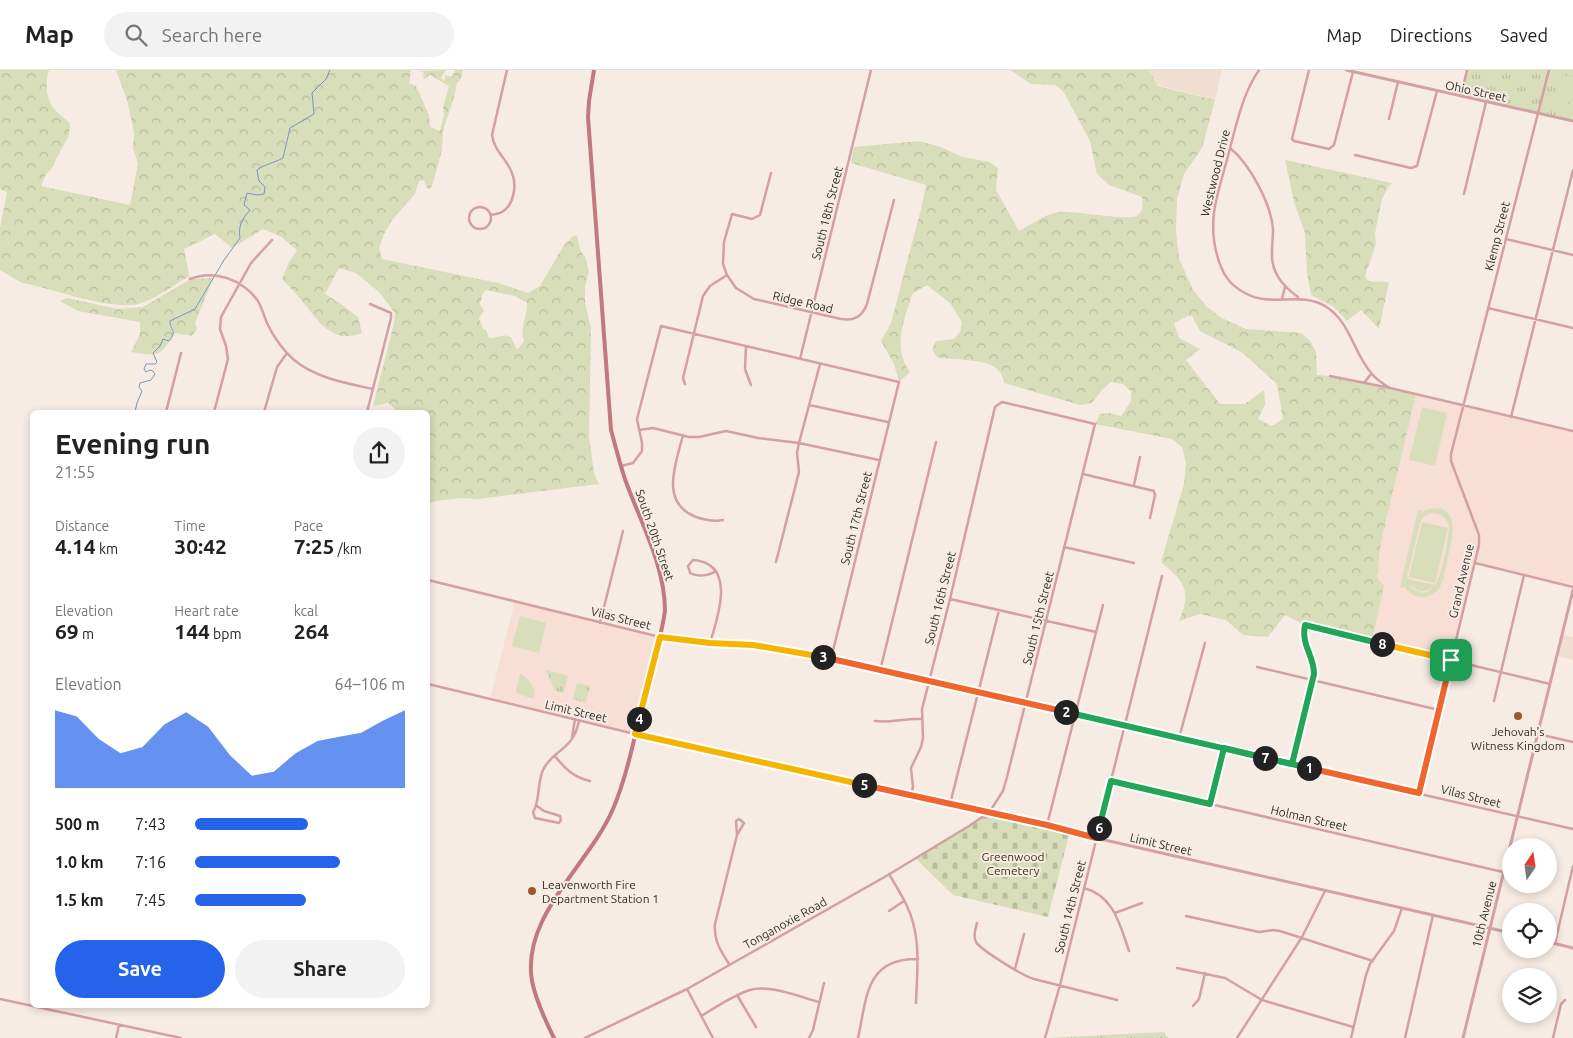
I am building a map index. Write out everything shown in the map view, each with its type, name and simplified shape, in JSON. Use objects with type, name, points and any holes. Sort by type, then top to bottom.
[{"type":"main road","name":"South 20th Street","points":[[554,1038],[541,1011],[532,979],[535,939],[547,912],[607,822],[620,789],[660,637],[665,611],[662,581],[620,466],[611,430],[590,139],[589,102],[594,70]]},
{"type":"street","points":[[491,215],[501,212],[508,207],[514,188],[512,173],[493,143],[492,135],[493,123],[507,70]]},
{"type":"street","name":"South 18th Street","points":[[800,360],[870,70]]},
{"type":"street","name":"Westwood Drive","points":[[1259,70],[1244,101],[1214,206],[1212,224],[1214,244],[1221,270],[1228,281],[1251,296],[1262,300],[1299,298],[1312,300],[1325,306],[1344,324],[1363,362],[1372,374],[1390,388]]},
{"type":"street","points":[[1309,70],[1292,139],[1329,149],[1334,144],[1353,72]]},
{"type":"street","name":"Ohio Street","points":[[1346,70],[1364,72],[1398,82],[1573,121]]},
{"type":"street","points":[[1460,96],[1467,70]]},
{"type":"street","name":"Klemp Street","points":[[1462,405],[1549,70]]},
{"type":"street","points":[[1389,119],[1398,82]]},
{"type":"street","points":[[1355,155],[1411,168],[1418,165],[1437,91]]},
{"type":"street","points":[[1464,194],[1486,102]]},
{"type":"street","points":[[1230,148],[1237,154],[1267,203],[1273,229],[1272,264],[1278,278],[1285,287],[1299,298]]},
{"type":"street","points":[[1511,417],[1573,170]]},
{"type":"street","points":[[685,384],[683,378],[703,296],[710,286],[727,275],[723,264],[723,255],[732,214],[752,219],[760,215],[771,173]]},
{"type":"street","points":[[1569,187],[1573,188]]},
{"type":"street","name":"Ridge Road","points":[[727,275],[736,288],[748,296],[849,320],[858,318],[864,312],[867,304],[894,200]]},
{"type":"street","points":[[477,208],[486,209],[491,215],[490,223],[482,229],[473,226],[470,220],[472,212],[477,208]]},
{"type":"street","points":[[1506,239],[1573,255]]},
{"type":"street","points":[[215,410],[228,359],[220,322],[224,311],[251,264],[272,240]]},
{"type":"street","points":[[190,279],[207,275],[225,277],[239,284],[258,301],[273,334],[287,353],[302,366],[320,376],[373,389]]},
{"type":"street","points":[[1282,300],[1285,287]]},
{"type":"street","points":[[368,410],[391,318],[391,313],[370,304]]},
{"type":"street","points":[[1488,308],[1573,328]]},
{"type":"street","points":[[620,466],[633,462],[642,451],[637,419],[661,326],[820,364],[799,443],[799,472],[776,562]]},
{"type":"street","points":[[746,346],[745,369],[751,385]]},
{"type":"street","points":[[166,410],[181,352]]},
{"type":"street","points":[[265,410],[277,367],[287,353]]},
{"type":"street","name":"South 17th Street","points":[[820,364],[899,382],[831,659]]},
{"type":"street","points":[[1364,383],[1372,374]]},
{"type":"street","points":[[1330,376],[1390,388],[1573,432]]},
{"type":"street","name":"South 15th Street","points":[[988,813],[1003,791],[1095,424],[1002,402],[997,404]]},
{"type":"street","name":"South 16th Street","points":[[911,796],[913,787],[912,768],[923,738],[922,709],[997,404]]},
{"type":"street","points":[[809,405],[889,422]]},
{"type":"street","name":"Grand Avenue","points":[[1419,793],[1479,545],[1479,534],[1451,461],[1462,405]]},
{"type":"street","points":[[639,430],[653,428],[699,437],[726,431],[758,438],[799,443],[879,460]]},
{"type":"street","points":[[683,435],[673,478],[672,490],[674,497],[688,514],[715,522],[723,520]]},
{"type":"street","points":[[880,671],[936,442]]},
{"type":"street","points":[[1134,485],[1140,457]]},
{"type":"street","points":[[1083,474],[1154,491],[1155,495],[1150,518]]},
{"type":"street","points":[[600,623],[623,531]]},
{"type":"street","points":[[1064,547],[1134,563]]},
{"type":"street","points":[[710,643],[722,598],[722,590],[716,571],[711,565],[694,560],[688,566],[692,574],[702,575],[716,571]]},
{"type":"street","points":[[1475,563],[1573,589]]},
{"type":"street","points":[[1494,701],[1524,575]]},
{"type":"street","name":"South 14th Street","points":[[1045,1038],[1060,985],[1162,576]]},
{"type":"street","name":"Vilas Street","points":[[430,580],[660,637],[769,647],[831,659],[1573,829]]},
{"type":"street","name":"10th Avenue","points":[[1512,838],[1573,589]]},
{"type":"street","points":[[950,599],[1096,632]]},
{"type":"street","points":[[1047,825],[1103,605]]},
{"type":"street","points":[[950,804],[999,610]]},
{"type":"street","points":[[1292,764],[1313,680],[1314,665],[1304,643],[1305,625],[1550,684]]},
{"type":"street","points":[[1179,738],[1187,704],[1206,644]]},
{"type":"street","points":[[1258,667],[1439,710]]},
{"type":"street","name":"Limit Street","points":[[430,684],[703,750],[1047,825],[1096,838],[1502,931]]},
{"type":"street","points":[[572,739],[575,719]]},
{"type":"street","points":[[875,721],[887,723],[905,719],[921,719]]},
{"type":"street","points":[[536,806],[544,811],[560,816],[561,820],[559,823],[535,818],[533,812],[536,806],[543,770],[567,746],[577,730],[579,720]]},
{"type":"street","points":[[1537,734],[1573,742]]},
{"type":"street","points":[[1210,804],[1224,748]]},
{"type":"street","points":[[555,756],[572,774],[590,781]]},
{"type":"street","name":"Holman Street","points":[[1111,781],[1502,872]]},
{"type":"street","name":"Tonganoxie Road","points":[[585,1038],[687,988],[889,874],[988,813]]},
{"type":"street","points":[[729,964],[714,936],[715,924],[737,835],[736,821],[739,819],[744,822],[744,825],[737,835]]},
{"type":"street","points":[[1557,934],[1573,866]]},
{"type":"street","points":[[889,874],[904,901],[916,932],[918,959],[916,1003]]},
{"type":"street","name":"10th Avenue","points":[[1463,1038],[1502,876]]},
{"type":"street","points":[[1084,888],[1100,894],[1107,900],[1115,913],[1129,952]]},
{"type":"street","points":[[1238,1038],[1302,937],[1325,891]]},
{"type":"street","points":[[889,911],[904,901]]},
{"type":"street","points":[[1115,913],[1142,903]]},
{"type":"street","points":[[1351,1038],[1366,975],[1373,961],[1394,931],[1402,908]]},
{"type":"street","points":[[1405,1038],[1433,915]]},
{"type":"street","points":[[1186,916],[1251,931],[1273,930],[1302,937],[1373,961]]},
{"type":"street","points":[[977,923],[974,935],[976,942],[1027,977],[1117,1000]]},
{"type":"street","points":[[1014,969],[1024,934]]},
{"type":"street","points":[[1557,944],[1573,948]]},
{"type":"street","points":[[858,1038],[872,981],[878,972],[892,962],[918,959]]},
{"type":"street","points":[[1177,968],[1229,980],[1262,1000],[1353,1027]]},
{"type":"street","points":[[1193,1006],[1199,999],[1205,973]]},
{"type":"street","points":[[809,1038],[813,1030],[824,984]]},
{"type":"street","points":[[687,988],[713,1038]]},
{"type":"street","points":[[701,1016],[737,995],[750,990],[765,989],[819,1002]]},
{"type":"street","points":[[737,995],[756,1027]]},
{"type":"street","points":[[0,999],[30,1005]]},
{"type":"street","points":[[1553,1038],[1561,1004],[1565,1000]]},
{"type":"street","points":[[43,1008],[181,1038]]},
{"type":"street","points":[[116,1038],[119,1024]]},
{"type":"shaded area","points":[[1149,70],[1222,70],[1215,100],[1158,85]]},
{"type":"shaded area","points":[[1416,395],[1573,432],[1573,587],[1475,563],[1451,660],[1372,641],[1384,586],[1377,577],[1381,542]]},
{"type":"shaded area","points":[[515,601],[660,637],[635,734],[490,699]]},
{"type":"shaded area","points":[[1562,634],[1573,637],[1573,660],[1557,656]]},
{"type":"green space","points":[[0,70],[49,70],[47,85],[49,100],[56,111],[70,123],[69,135],[41,186],[130,205],[138,163],[133,148],[134,133],[127,100],[116,70],[411,70],[409,83],[416,86],[429,115],[430,127],[440,131],[444,114],[443,108],[449,86],[430,74],[425,79],[423,77],[424,73],[420,71],[446,70],[441,78],[445,81],[445,75],[452,77],[455,70],[463,70],[461,79],[457,83],[443,131],[442,150],[432,186],[429,189],[426,187],[424,180],[419,181],[415,194],[392,220],[379,248],[382,259],[498,283],[528,293],[540,286],[564,245],[573,236],[577,236],[580,250],[586,259],[589,272],[585,286],[585,302],[591,329],[589,436],[594,473],[599,484],[477,499],[461,498],[430,502],[430,410],[394,410],[388,403],[373,406],[395,313],[379,292],[356,273],[339,268],[325,294],[358,317],[362,333],[352,336],[335,334],[321,324],[282,279],[288,264],[297,250],[280,236],[263,229],[232,248],[215,234],[184,249],[190,279],[213,278],[195,323],[197,329],[192,336],[175,333],[158,353],[131,352],[140,334],[140,322],[78,311],[60,301],[67,298],[118,309],[143,307],[189,280],[189,276],[154,298],[131,305],[87,300],[22,283],[0,270],[0,228],[7,192],[0,189]],"holes":[[[486,290],[515,296],[527,303],[522,331],[524,341],[518,349],[511,337],[489,338],[479,318],[484,311],[480,304],[483,293]]]},
{"type":"green space","points":[[1010,70],[1149,70],[1158,86],[1215,100],[1202,148],[1184,174],[1177,199],[1176,230],[1179,258],[1193,290],[1207,307],[1222,318],[1246,329],[1302,333],[1311,342],[1316,352],[1317,375],[1330,376],[1416,395],[1381,542],[1377,577],[1384,586],[1372,641],[1305,625],[1285,615],[1268,637],[1243,635],[1226,620],[1200,614],[1179,621],[1185,602],[1184,588],[1176,575],[1161,562],[1184,484],[1186,463],[1182,447],[1172,439],[1095,424],[1100,414],[1109,413],[1121,416],[1131,401],[1131,391],[1123,384],[1111,382],[1092,403],[1080,405],[1004,383],[1000,372],[988,364],[971,360],[937,357],[932,349],[936,341],[954,339],[960,332],[962,322],[950,303],[927,285],[912,294],[903,324],[901,334],[902,353],[910,372],[899,382],[894,364],[881,341],[891,323],[926,185],[851,163],[854,147],[919,141],[941,147],[962,157],[989,162],[998,168],[996,190],[1019,231],[1043,217],[1058,212],[1133,217],[1141,211],[1142,197],[1109,185],[1097,174],[1090,141],[1063,91],[1055,85],[1031,84]],"holes":[[[1192,316],[1200,331],[1243,353],[1277,384],[1283,419],[1272,426],[1258,419],[1265,404],[1264,390],[1245,404],[1220,404],[1186,360],[1200,349],[1179,338],[1174,323]]]},
{"type":"green space","points":[[1467,70],[1573,70],[1573,121],[1461,96]]},
{"type":"green space","points":[[1558,76],[1573,77],[1573,100],[1564,105],[1553,105]]},
{"type":"green space","points":[[1285,160],[1392,183],[1382,199],[1375,233],[1376,244],[1365,276],[1370,281],[1389,282],[1379,329],[1361,310],[1347,321],[1334,307],[1311,295],[1307,273],[1305,233],[1294,202]]},
{"type":"green space","points":[[1422,407],[1447,413],[1435,466],[1409,460]]},
{"type":"green space","points":[[1439,508],[1447,512],[1451,518],[1452,535],[1441,584],[1433,594],[1419,597],[1411,593],[1404,586],[1403,588],[1400,587],[1418,510],[1422,512],[1428,509]],"holes":[[[1431,513],[1439,514],[1445,518],[1449,532],[1440,575],[1429,591],[1422,593],[1412,588],[1407,577],[1420,523],[1423,517]]]},
{"type":"green space","points":[[1422,522],[1448,528],[1435,583],[1409,577]]},
{"type":"green space","points":[[1408,579],[1435,585],[1427,590],[1419,591],[1412,587]]},
{"type":"green space","points":[[520,616],[546,623],[539,653],[512,646]]},
{"type":"green space","points":[[546,670],[568,676],[563,693],[555,691]]},
{"type":"green space","points":[[520,674],[532,684],[534,699],[518,694],[516,691]]},
{"type":"green space","points":[[577,683],[590,686],[586,703],[573,699]]},
{"type":"green space","name":"Greenwood Cemetery","points":[[988,813],[1070,831],[1048,917],[953,895],[915,858]]},
{"type":"green space","points":[[1164,1032],[1168,1038],[1048,1038]]},
{"type":"waterway","points":[[135,410],[142,391],[139,387],[140,383],[151,380],[155,374],[150,370],[146,372],[144,369],[146,364],[155,364],[157,362],[153,353],[160,346],[163,339],[169,341],[173,335],[170,321],[195,309],[224,260],[240,238],[241,223],[250,210],[244,205],[247,193],[264,194],[265,187],[259,181],[257,170],[283,158],[290,128],[314,114],[312,93],[326,79],[330,70]]},
{"type":"place","name":"Jehovah's Witness Kingdom","points":[[1518,716]]},
{"type":"place","name":"Leavenworth Fire Department Station 1","points":[[532,891]]},
{"type":"route","points":[[1451,660],[1305,625],[1304,643],[1314,665],[1314,674],[1292,764],[1224,748],[1210,804],[1111,781],[1096,838],[1047,825],[635,734],[660,637],[675,640],[753,645],[800,652],[978,693],[1125,726],[1292,764],[1419,793],[1451,660]]}]
